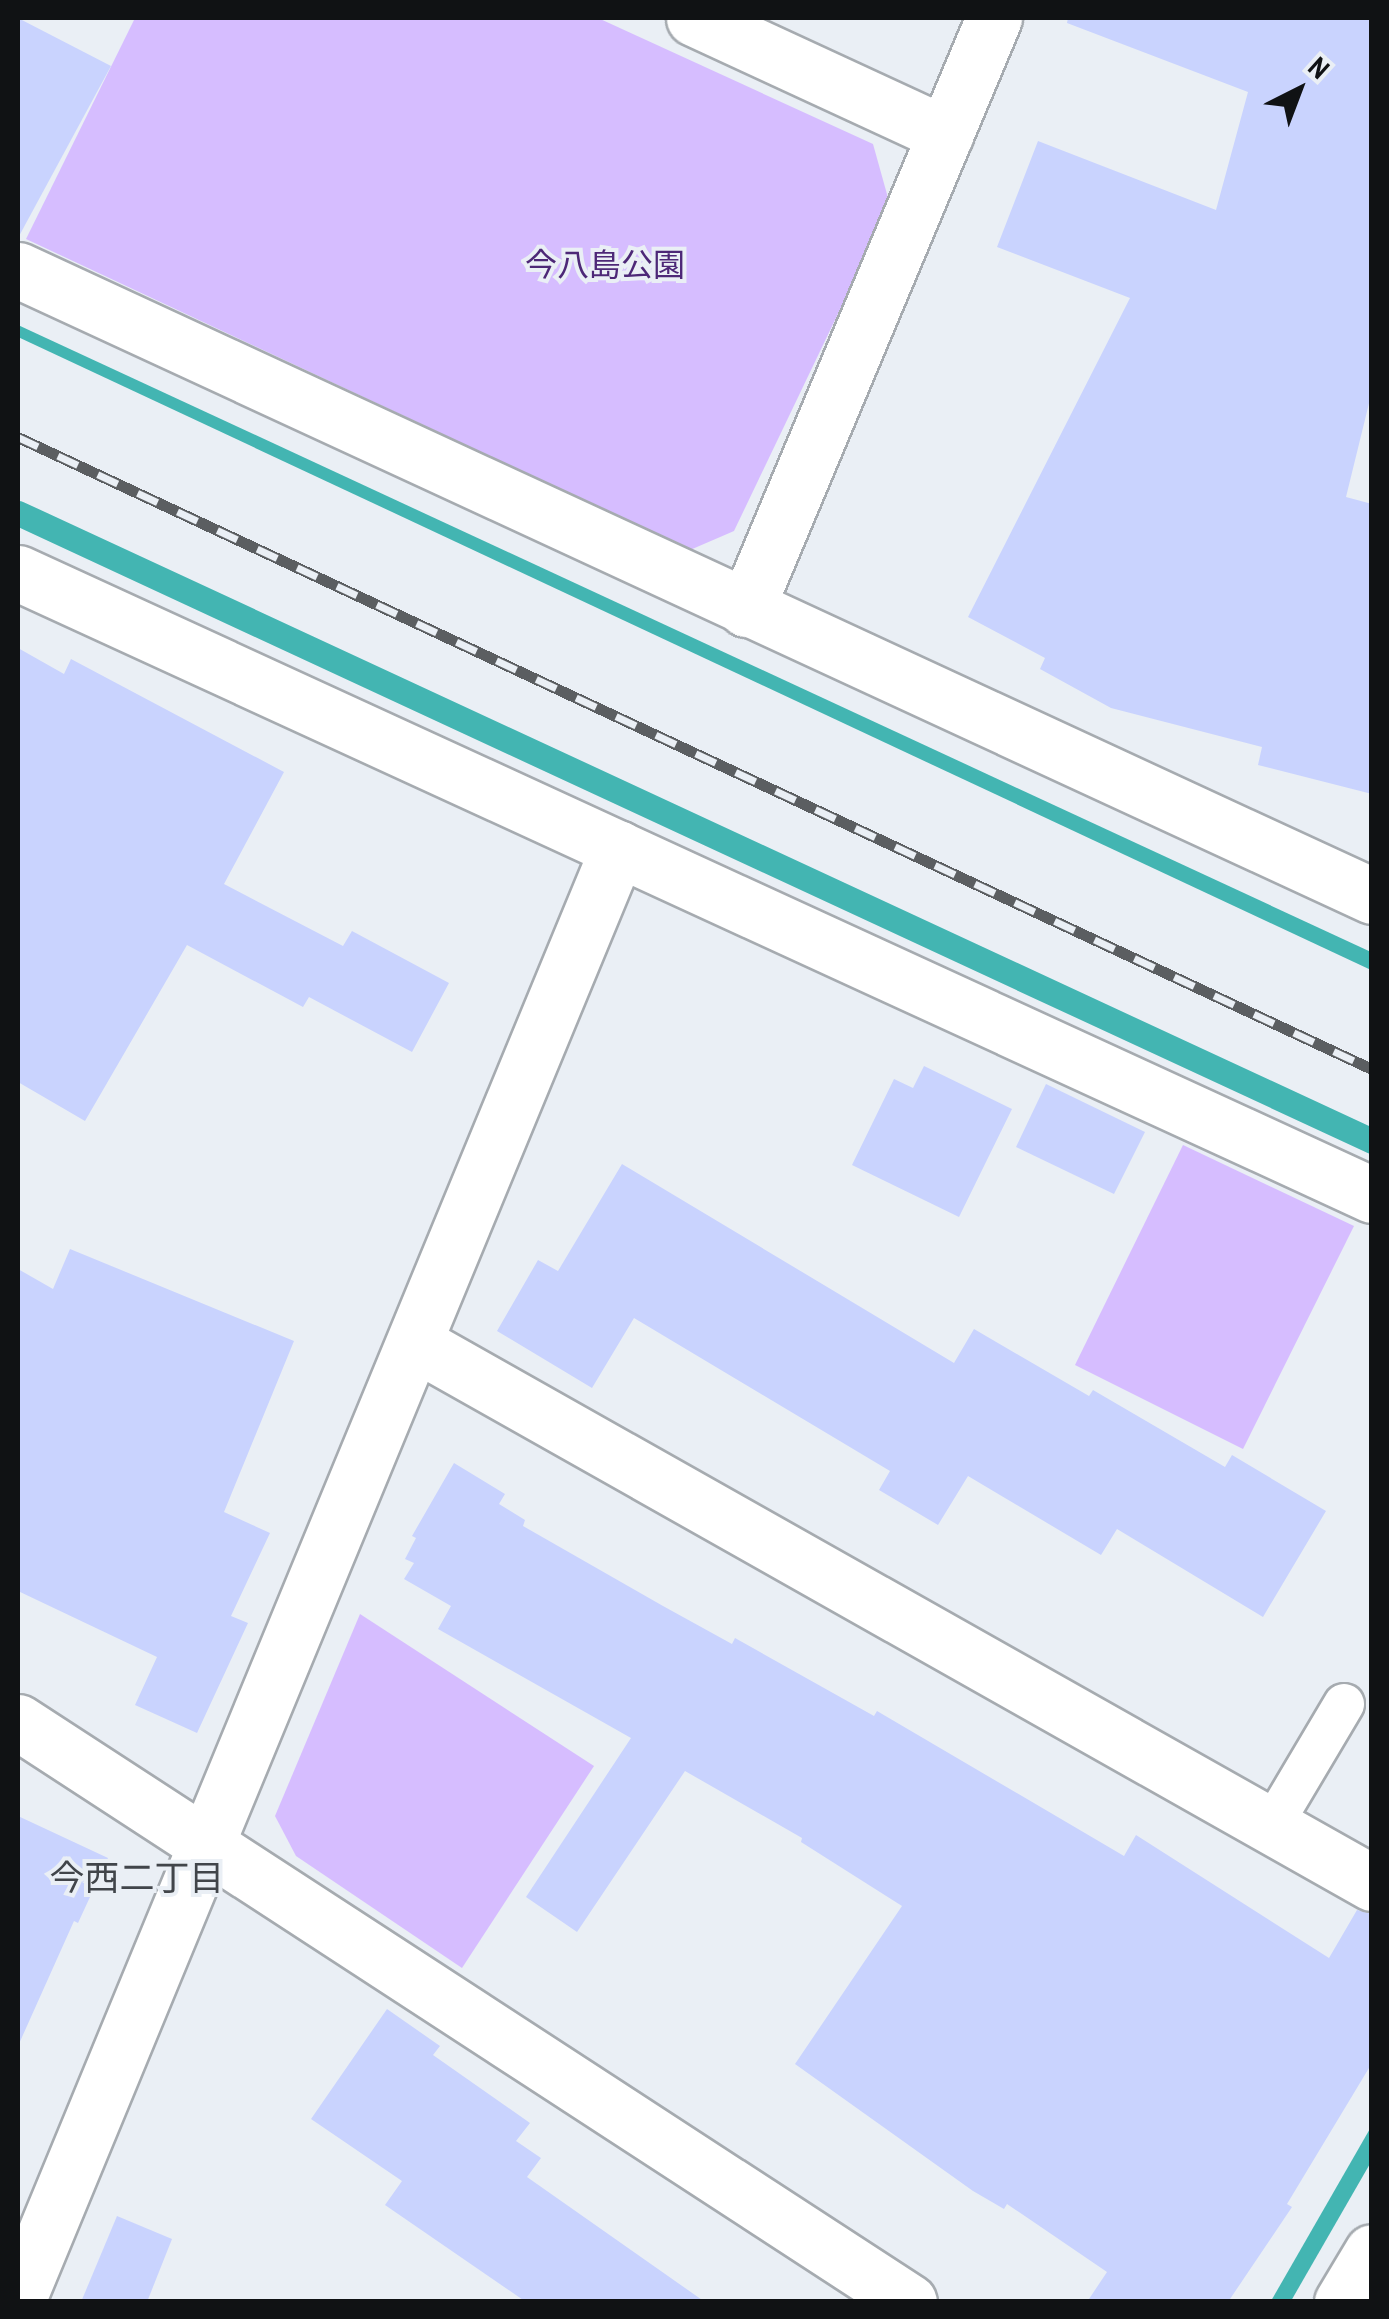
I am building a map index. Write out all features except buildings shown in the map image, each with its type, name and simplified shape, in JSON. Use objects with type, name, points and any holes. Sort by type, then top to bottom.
[{"type":"street","points":[[694,18],[944,134]]},
{"type":"street","points":[[746,609],[994,18]]},
{"type":"street","points":[[18,270],[1372,896]]},
{"type":"street","points":[[20,580],[618,848],[1372,1195]]},
{"type":"street","points":[[18,2299],[618,848]]},
{"type":"street","points":[[415,1343],[1372,1884]]},
{"type":"street","points":[[18,1722],[208,1842],[908,2302]]},
{"type":"street","points":[[1342,2302],[1372,2252]]},
{"type":"lane","points":[[1271,1826],[1344,1704]]},
{"type":"green space","name":"今八島公園","points":[[135,18],[598,18],[873,144],[890,205],[734,531],[690,550],[26,239]]},
{"type":"green space","points":[[1183,1145],[1354,1226],[1243,1449],[1075,1365]]},
{"type":"green space","points":[[360,1614],[594,1766],[462,1968],[296,1856],[275,1816]]},
{"type":"water","points":[[18,325],[1371,952],[1371,970],[18,337]]},
{"type":"water","points":[[1371,2127],[1371,2162],[1291,2301],[1271,2301]]},
{"type":"waterway","points":[[18,513],[1372,1141]]},
{"type":"railway","points":[[18,437],[1372,1069]]},
{"type":"district","name":"今西二丁目","points":[[137,1878]]}]
